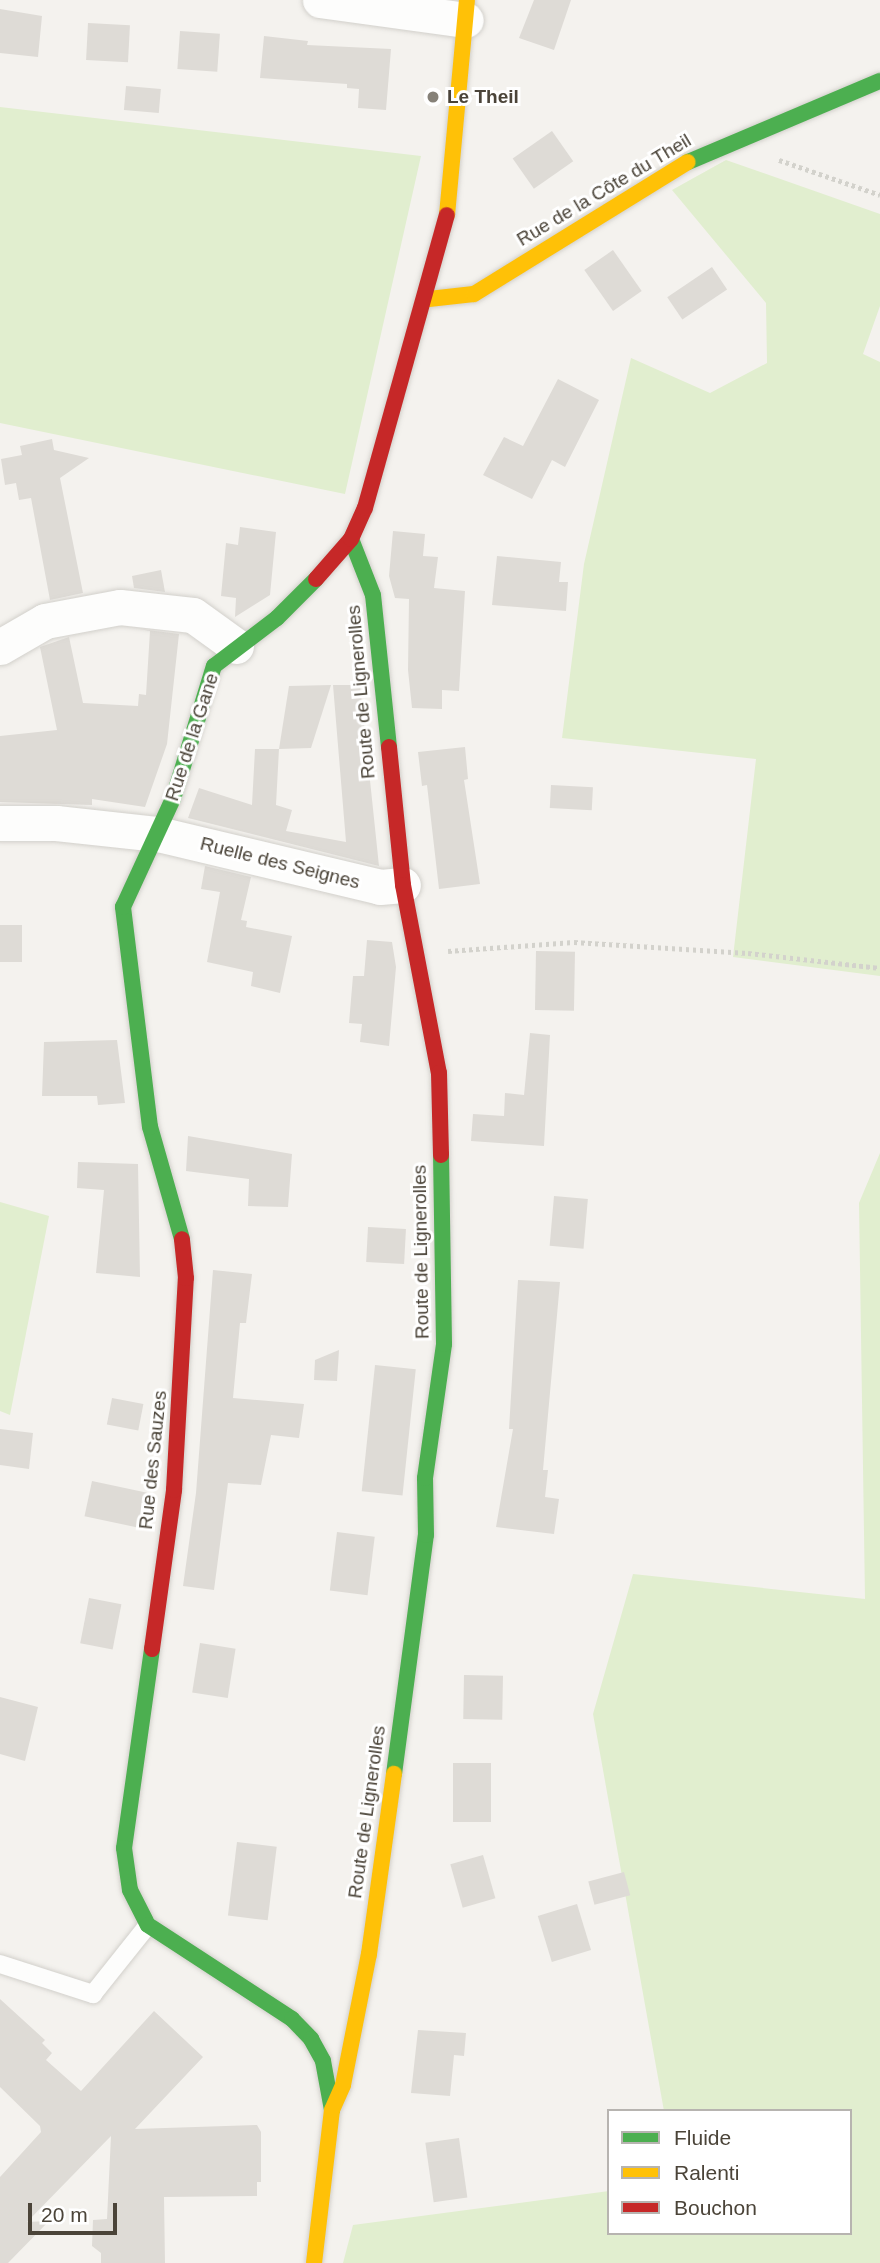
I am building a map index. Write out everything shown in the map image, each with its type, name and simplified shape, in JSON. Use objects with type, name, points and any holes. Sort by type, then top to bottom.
[{"type":"street","points":[[320,0],[467,10]]},
{"type":"street","name":"Rue de la Gane","points":[[158,834],[214,666],[236,646],[277,618],[351,538],[365,508],[429,299],[444,234],[467,10]]},
{"type":"street","name":"Rue de la Côte du Theil","points":[[429,299],[474,294],[698,155],[880,81]]},
{"type":"street","name":"Route de Lignerolles","points":[[332,2110],[343,2085],[369,1954],[424,1548],[425,1478],[435,1385],[444,1344],[439,1073],[402,885],[373,595],[351,538]]},
{"type":"street","points":[[0,647],[45,621],[121,607],[192,615],[236,646]]},
{"type":"street","points":[[0,823],[56,823],[158,834]]},
{"type":"street","name":"Ruelle des Seignes","points":[[158,834],[380,887],[402,885]]},
{"type":"street","name":"Rue des Sauzes","points":[[158,834],[123,907],[122,925],[150,1126],[181,1231],[186,1278],[174,1490],[124,1848],[130,1890],[148,1925],[292,2019]]},
{"type":"street","points":[[339,2016],[356,2010]]},
{"type":"street","points":[[292,2019],[322,2023]]},
{"type":"street","points":[[292,2019],[311,2039],[323,2061],[332,2110],[314,2263]]},
{"type":"lane","points":[[0,1964],[93,1993],[148,1925]]},
{"type":"path","points":[[744,136],[765,156],[880,195]]},
{"type":"path","points":[[417,954],[574,942],[748,953],[880,968]]},
{"type":"green space","points":[[0,107],[421,156],[345,494],[0,423]]},
{"type":"green space","points":[[726,160],[880,214],[880,306],[863,354],[880,362],[880,976],[733,957],[756,759],[562,738],[584,564],[631,358],[710,393],[767,363],[766,303],[672,190]]},
{"type":"green space","points":[[880,1153],[880,2263],[343,2263],[353,2225],[607,2191],[607,2235],[852,2235],[852,2109],[664,2109],[593,1714],[633,1574],[865,1599],[859,1203]]},
{"type":"green space","points":[[0,1202],[49,1216],[10,1415],[0,1411]]},
{"type":"building","points":[[534,0],[571,0],[554,50],[519,38]]},
{"type":"building","points":[[0,9],[42,16],[38,57],[0,53]]},
{"type":"building","points":[[88,23],[130,25],[128,62],[86,60]]},
{"type":"building","points":[[180,31],[220,34],[217,72],[177,69]]},
{"type":"building","points":[[264,36],[308,41],[307,45],[391,49],[386,110],[358,108],[359,89],[347,88],[347,84],[260,78]]},
{"type":"building","points":[[126,86],[161,89],[159,113],[124,110]]},
{"type":"building","points":[[552,131],[573,161],[534,189],[513,159]]},
{"type":"building","points":[[613,250],[642,291],[613,311],[584,270]]},
{"type":"building","points":[[712,267],[727,289],[682,320],[667,297]]},
{"type":"building","points":[[558,379],[599,400],[565,467],[552,460],[532,499],[483,475],[504,437],[523,446]]},
{"type":"building","points":[[52,439],[54,450],[89,458],[60,478],[83,593],[50,600],[31,498],[19,500],[16,483],[5,485],[1,459],[22,455],[20,446]]},
{"type":"building","points":[[240,527],[276,532],[270,595],[235,617],[236,598],[221,596],[226,543],[238,545]]},
{"type":"building","points":[[393,531],[425,534],[423,556],[438,557],[434,588],[465,591],[459,691],[442,690],[442,709],[412,708],[408,670],[409,599],[395,598],[389,576]]},
{"type":"building","points":[[497,556],[561,562],[559,582],[568,582],[566,611],[492,605]]},
{"type":"building","points":[[161,570],[165,592],[134,588],[132,576]]},
{"type":"building","points":[[140,629],[179,634],[167,744],[145,807],[92,799],[92,805],[0,802],[0,736],[57,730],[40,647],[69,637],[83,703],[138,706],[139,694],[146,695],[150,631]]},
{"type":"building","points":[[331,685],[311,748],[279,749],[289,686]]},
{"type":"building","points":[[333,685],[360,685],[379,866],[188,818],[199,788],[252,805],[255,749],[279,749],[276,805],[292,810],[286,831],[346,842]]},
{"type":"building","points":[[465,747],[468,779],[464,780],[480,884],[439,889],[427,785],[422,786],[418,752]]},
{"type":"building","points":[[551,785],[593,787],[592,810],[550,808]]},
{"type":"building","points":[[205,866],[251,877],[241,920],[247,921],[246,927],[292,936],[280,993],[251,986],[253,972],[207,962],[220,892],[201,889]]},
{"type":"building","points":[[0,925],[22,925],[22,962],[0,962]]},
{"type":"building","points":[[367,940],[392,942],[396,967],[389,1046],[360,1042],[362,1024],[349,1023],[353,976],[364,976]]},
{"type":"building","points":[[536,951],[575,952],[574,1011],[535,1010]]},
{"type":"building","points":[[530,1033],[550,1035],[544,1146],[471,1141],[473,1114],[504,1116],[505,1093],[524,1095]]},
{"type":"building","points":[[117,1040],[125,1103],[98,1105],[97,1096],[42,1096],[44,1042]]},
{"type":"building","points":[[188,1136],[292,1154],[288,1207],[248,1206],[249,1179],[186,1171]]},
{"type":"building","points":[[78,1162],[138,1164],[140,1277],[96,1273],[104,1190],[77,1188]]},
{"type":"building","points":[[554,1196],[588,1199],[584,1249],[550,1246]]},
{"type":"building","points":[[368,1227],[406,1229],[404,1264],[366,1262]]},
{"type":"building","points":[[213,1270],[252,1274],[246,1323],[240,1323],[233,1398],[304,1404],[299,1438],[271,1435],[261,1485],[228,1483],[214,1590],[183,1586],[196,1493]]},
{"type":"building","points":[[518,1280],[560,1282],[543,1470],[548,1470],[545,1497],[559,1499],[554,1534],[496,1527],[513,1429],[509,1429]]},
{"type":"building","points":[[339,1350],[337,1381],[314,1380],[315,1360]]},
{"type":"building","points":[[375,1365],[416,1369],[403,1496],[362,1491]]},
{"type":"building","points":[[112,1398],[143,1404],[138,1431],[107,1425]]},
{"type":"building","points":[[0,1429],[33,1433],[29,1469],[0,1465]]},
{"type":"building","points":[[92,1481],[151,1493],[143,1529],[85,1516]]},
{"type":"building","points":[[337,1532],[375,1537],[368,1595],[330,1591]]},
{"type":"building","points":[[89,1598],[121,1604],[113,1649],[80,1643]]},
{"type":"building","points":[[200,1643],[236,1649],[228,1698],[192,1692]]},
{"type":"building","points":[[464,1675],[503,1676],[502,1720],[463,1719]]},
{"type":"building","points":[[0,1697],[38,1707],[25,1761],[0,1754]]},
{"type":"building","points":[[453,1763],[491,1763],[491,1822],[453,1822]]},
{"type":"building","points":[[237,1842],[277,1847],[268,1920],[228,1915]]},
{"type":"building","points":[[483,1855],[495,1898],[463,1908],[450,1864]]},
{"type":"building","points":[[624,1872],[630,1895],[594,1905],[588,1882]]},
{"type":"building","points":[[577,1904],[591,1950],[552,1962],[538,1916]]},
{"type":"building","points":[[0,1999],[45,2040],[42,2043],[52,2053],[46,2060],[81,2091],[154,2011],[203,2057],[135,2129],[257,2125],[261,2132],[261,2182],[257,2182],[257,2196],[164,2197],[165,2263],[101,2263],[101,2253],[92,2246],[93,2220],[107,2219],[111,2136],[27,2222],[49,2221],[8,2263],[0,2263],[0,2177],[41,2132],[40,2126],[0,2087]]},
{"type":"building","points":[[418,2030],[466,2033],[464,2056],[454,2055],[450,2096],[411,2093]]},
{"type":"building","points":[[459,2138],[467,2197],[434,2202],[425,2143]]},
{"type":"traffic: fast","points":[[688,162],[880,81]]},
{"type":"traffic: fast","points":[[351,539],[373,595],[389,747]]},
{"type":"traffic: fast","points":[[182,1239],[150,1127],[123,907],[173,799],[214,666],[277,618],[316,579]]},
{"type":"traffic: fast","points":[[394,1774],[426,1535],[425,1478],[444,1344],[441,1155]]},
{"type":"traffic: fast","points":[[152,1649],[124,1848],[130,1890],[148,1925],[292,2019],[311,2039],[323,2061],[332,2110]]},
{"type":"traffic: slow","points":[[447,215],[467,0]]},
{"type":"traffic: slow","points":[[429,299],[474,294],[688,162]]},
{"type":"traffic: slow","points":[[314,2263],[332,2110],[343,2085],[369,1954],[394,1774]]},
{"type":"traffic: jam","points":[[316,579],[351,539],[365,508],[447,215]]},
{"type":"traffic: jam","points":[[389,747],[403,885],[439,1073],[441,1155]]},
{"type":"traffic: jam","points":[[152,1649],[174,1490],[186,1278],[182,1239]]},
{"type":"place","name":"Le Theil","points":[[433,97]]}]
